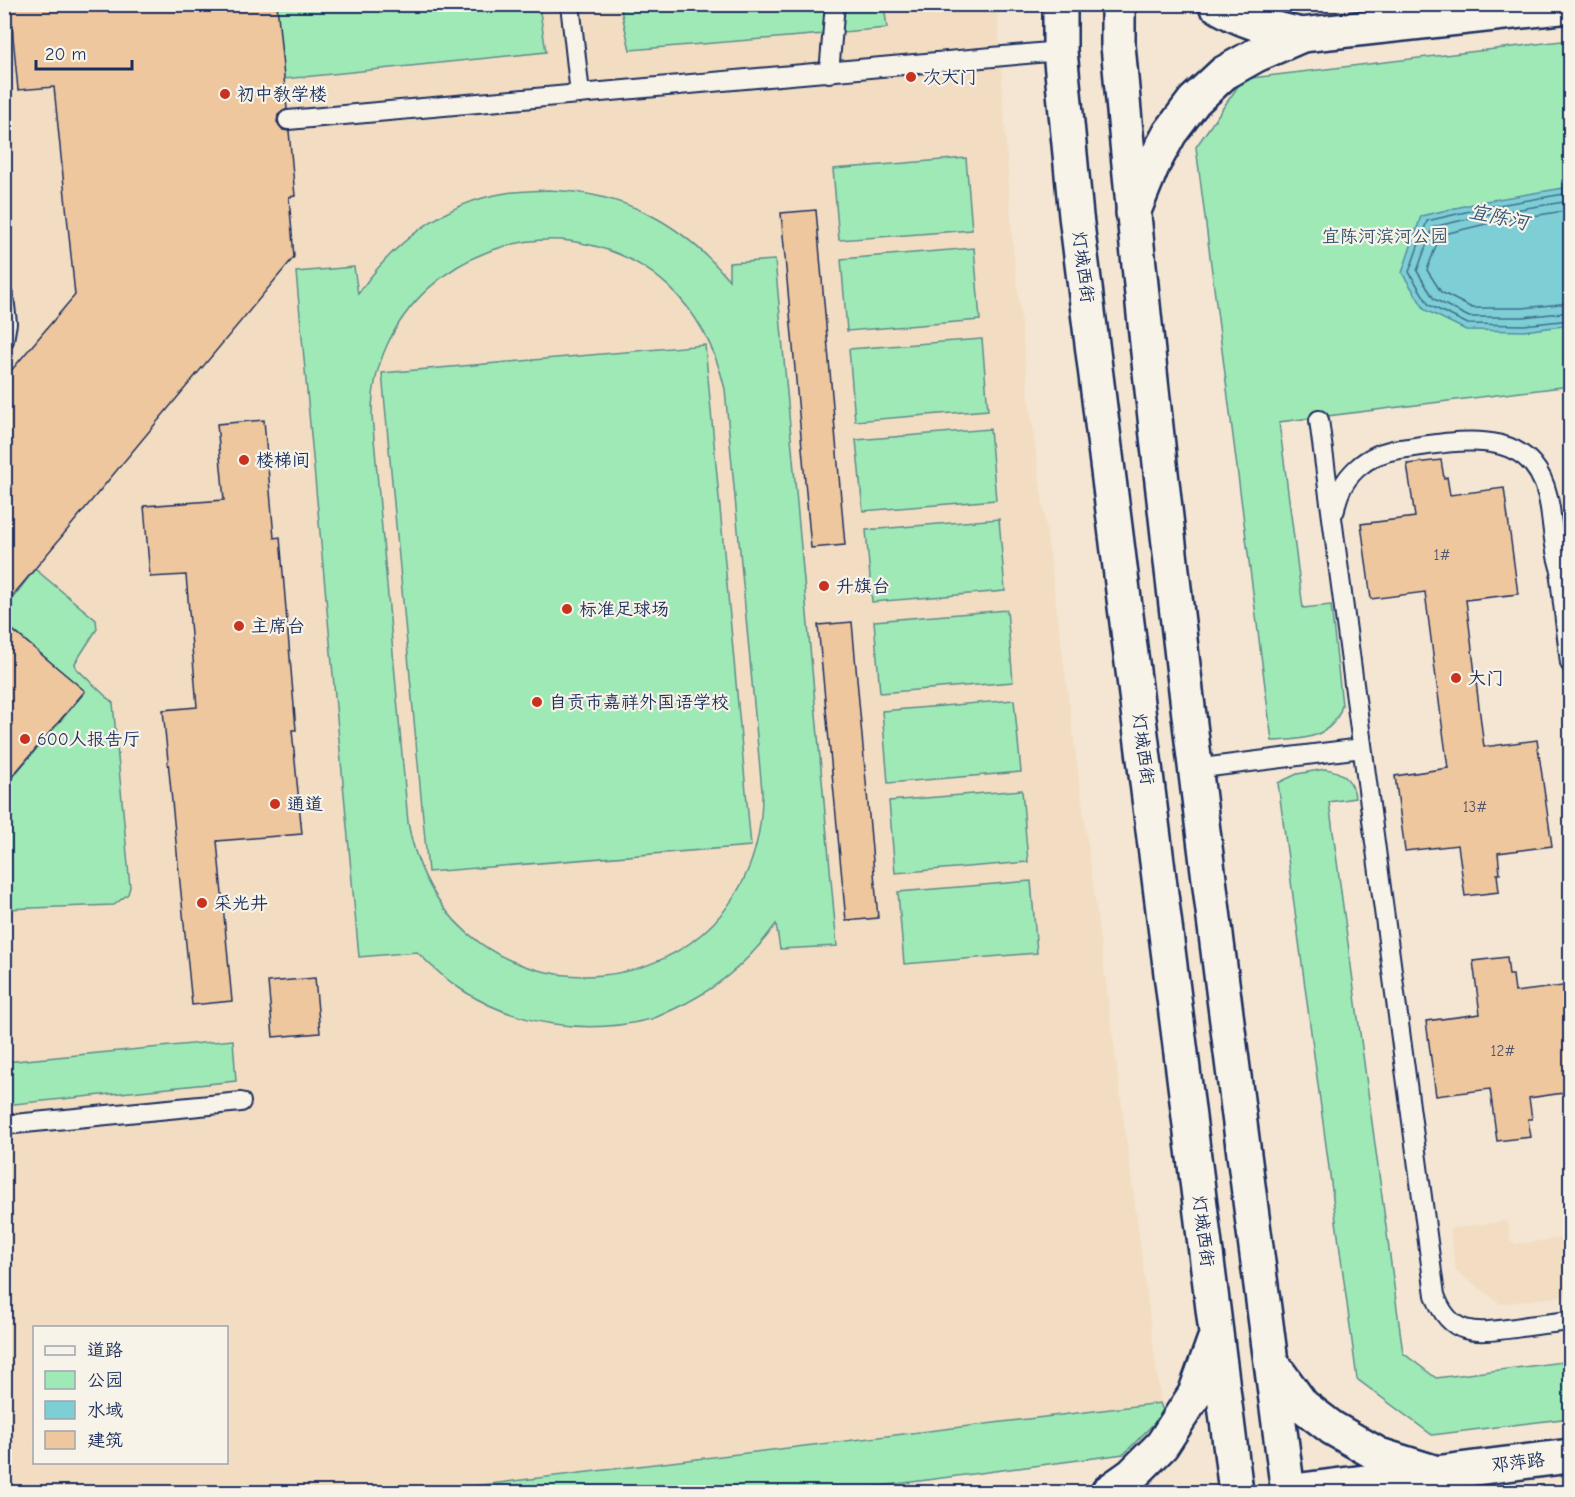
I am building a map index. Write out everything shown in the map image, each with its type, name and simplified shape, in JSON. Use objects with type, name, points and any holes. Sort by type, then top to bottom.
[{"type":"street","name":"灯城西街","points":[[1060,4],[1060,51],[1078,227],[1236,1492]]},
{"type":"street","points":[[1118,4],[1118,45],[1149,376],[1194,769],[1287,1492]]},
{"type":"street","points":[[1215,4],[1228,13],[1260,25],[1302,35]]},
{"type":"street","points":[[1133,213],[1153,164],[1170,133],[1194,101],[1224,73],[1256,55],[1302,35],[1570,6]]},
{"type":"street","points":[[1108,1492],[1132,1475],[1162,1445],[1195,1394],[1216,1336]]},
{"type":"street","points":[[1271,1362],[1302,1405],[1332,1428],[1379,1455],[1437,1473]]},
{"type":"street","name":"邓萍路","points":[[1287,1492],[1570,1456]]},
{"type":"lane","points":[[570,4],[580,94]]},
{"type":"lane","points":[[829,73],[835,4]]},
{"type":"lane","points":[[288,120],[1060,51]]},
{"type":"lane","points":[[4,297],[7,323],[4,340]]},
{"type":"lane","points":[[1319,420],[1435,1295],[1439,1308],[1450,1321],[1463,1328],[1479,1332],[1570,1321]]},
{"type":"lane","points":[[1334,526],[1335,505],[1344,482],[1356,468],[1383,452],[1468,440],[1490,441],[1513,449],[1531,463],[1539,474],[1549,497],[1570,663]]},
{"type":"lane","points":[[1557,558],[1563,579],[1570,591]]},
{"type":"lane","points":[[1194,769],[1362,748]]},
{"type":"lane","points":[[4,1125],[241,1102]]},
{"type":"shaded area","name":"自贡市嘉祥外国语学校","points":[[5,5],[997,5],[1012,236],[1029,398],[1161,1403],[417,1492],[5,1492]]},
{"type":"shaded area","points":[[1505,1221],[1508,1223],[1510,1240],[1516,1244],[1570,1237],[1570,1295],[1501,1304],[1456,1271],[1450,1230]]},
{"type":"green space","points":[[641,4],[826,5],[824,34],[630,50],[621,10]]},
{"type":"green space","points":[[276,5],[539,5],[546,52],[284,79]]},
{"type":"green space","points":[[846,5],[884,5],[887,28],[843,32],[843,14]]},
{"type":"green space","name":"宜陈河滨河公园","points":[[1570,40],[1570,386],[1279,422],[1303,608],[1331,605],[1342,705],[1338,716],[1324,731],[1305,738],[1272,741],[1196,147],[1243,79]]},
{"type":"green space","points":[[966,158],[972,230],[839,240],[833,169]]},
{"type":"green space","points":[[547,190],[601,197],[648,214],[691,242],[729,280],[729,263],[775,260],[837,946],[780,949],[776,924],[743,963],[703,994],[654,1018],[603,1026],[554,1024],[506,1012],[462,990],[417,952],[359,957],[296,272],[354,267],[358,294],[403,242],[441,216],[483,198],[511,192]],"holes":[[[561,240],[621,255],[646,269],[668,286],[688,307],[716,359],[725,389],[762,791],[749,867],[713,923],[662,959],[601,975],[538,970],[480,943],[435,894],[408,822],[372,416],[376,379],[387,345],[405,314],[429,288],[457,267],[490,251],[524,242]]]},
{"type":"green space","points":[[974,248],[980,320],[847,331],[841,259]]},
{"type":"green space","points":[[982,339],[988,410],[855,421],[849,349]]},
{"type":"green space","name":"标准足球场","points":[[705,345],[751,846],[428,872],[382,373]]},
{"type":"green space","points":[[990,429],[996,500],[863,511],[856,440]]},
{"type":"green space","points":[[999,519],[1005,591],[872,602],[866,530]]},
{"type":"green space","points":[[35,569],[96,620],[97,629],[75,663],[76,668],[113,703],[130,887],[128,894],[114,905],[5,909],[5,786],[85,692],[5,623],[5,608]]},
{"type":"green space","points":[[1007,610],[1013,682],[880,693],[874,621]]},
{"type":"green space","points":[[1014,700],[1021,772],[888,783],[882,711]]},
{"type":"green space","points":[[1325,769],[1346,777],[1352,786],[1355,798],[1329,802],[1403,1353],[1436,1378],[1570,1361],[1570,1418],[1432,1435],[1357,1379],[1278,783],[1297,774]]},
{"type":"green space","points":[[1022,790],[1028,862],[895,873],[889,801]]},
{"type":"green space","points":[[1031,881],[1037,953],[904,964],[898,892]]},
{"type":"green space","points":[[233,1040],[236,1081],[5,1105],[5,1062]]},
{"type":"green space","points":[[1160,1403],[1164,1413],[1124,1454],[836,1492],[423,1492]]},
{"type":"water","name":"宜陈河","points":[[1570,187],[1570,325],[1524,331],[1466,330],[1425,310],[1402,273],[1421,216],[1486,201]]},
{"type":"building","points":[[10,4],[277,4],[287,109],[278,115],[277,122],[283,130],[289,131],[295,196],[289,197],[294,257],[4,606],[4,379],[75,295],[54,87],[18,90]]},
{"type":"building","points":[[816,210],[845,545],[811,548],[781,213]]},
{"type":"building","points":[[264,420],[274,538],[280,537],[296,730],[292,730],[302,834],[217,841],[232,1001],[192,1005],[163,710],[197,707],[186,575],[150,577],[144,506],[224,500],[217,424]]},
{"type":"building","points":[[1441,460],[1450,495],[1504,488],[1518,594],[1466,600],[1484,747],[1537,740],[1552,846],[1498,853],[1499,892],[1465,896],[1458,845],[1405,851],[1395,776],[1448,768],[1425,592],[1371,599],[1361,524],[1415,517],[1407,464]]},
{"type":"building","points":[[852,622],[878,918],[846,921],[818,625]]},
{"type":"building","name":"600人报告厅","points":[[4,623],[85,691],[4,786]]},
{"type":"building","points":[[1507,957],[1509,975],[1513,975],[1515,992],[1570,985],[1570,1092],[1529,1098],[1532,1119],[1528,1119],[1531,1137],[1497,1141],[1490,1089],[1436,1096],[1426,1021],[1480,1014],[1473,961]]},
{"type":"building","points":[[315,978],[320,1033],[273,1037],[268,982]]},
{"type":"place","name":"次大门","points":[[911,77]]},
{"type":"place","name":"初中教学楼","points":[[225,94]]},
{"type":"place","name":"楼梯间","points":[[244,460]]},
{"type":"place","name":"升旗台","points":[[824,586]]},
{"type":"place","name":"标准足球场","points":[[567,609]]},
{"type":"place","name":"主席台","points":[[239,626]]},
{"type":"place","name":"大门","points":[[1456,678]]},
{"type":"place","name":"自贡市嘉祥外国语学校","points":[[537,702]]},
{"type":"place","name":"600人报告厅","points":[[25,739]]},
{"type":"place","name":"通道","points":[[275,804]]},
{"type":"place","name":"采光井","points":[[202,903]]}]
